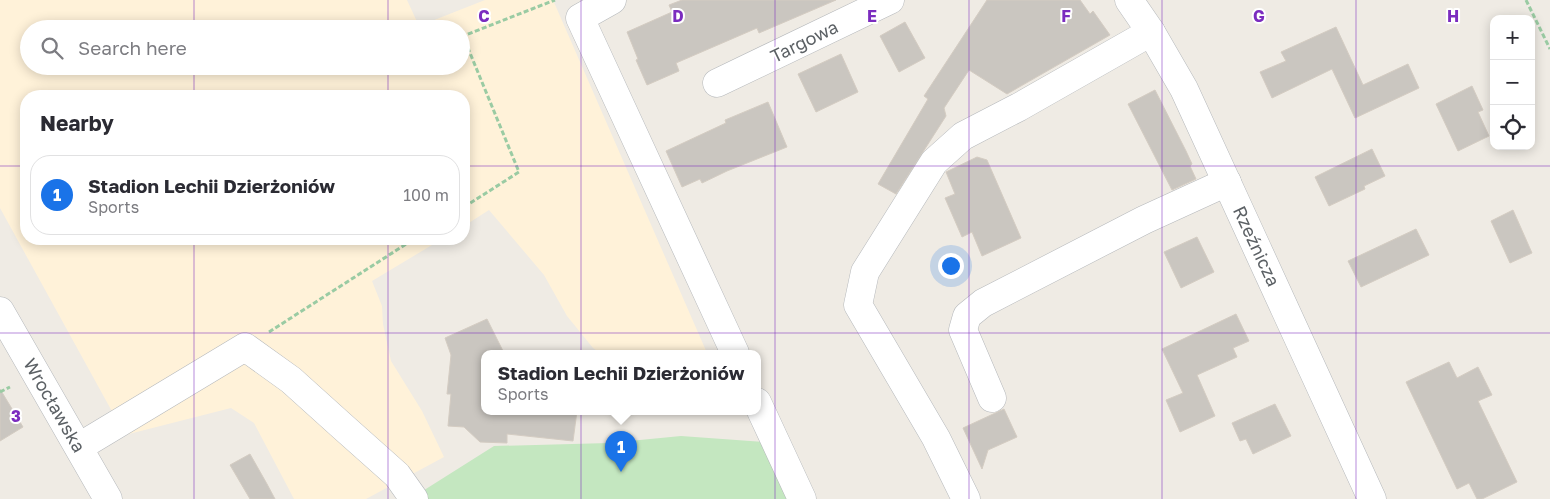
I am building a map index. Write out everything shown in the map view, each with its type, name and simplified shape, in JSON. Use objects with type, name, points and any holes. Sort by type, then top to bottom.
[{"type":"street","points":[[612,0],[580,18],[733,350]]},
{"type":"street","name":"Targowa","points":[[717,82],[890,0]]},
{"type":"street","name":"Rzeźnicza","points":[[1129,0],[1151,32],[1184,89],[1372,499]]},
{"type":"street","points":[[966,499],[936,438],[858,305],[865,272],[934,162],[963,136],[1151,32]]},
{"type":"street","points":[[992,398],[963,330],[967,316],[983,303],[1144,220],[1227,182]]},
{"type":"street","name":"Wrocławska","points":[[0,311],[108,499]]},
{"type":"street","points":[[79,447],[245,347],[291,380],[356,438],[397,475],[414,499]]},
{"type":"street","points":[[761,411],[802,499]]},
{"type":"path","points":[[470,34],[555,0]]},
{"type":"path","points":[[1526,0],[1550,49]]},
{"type":"path","points":[[470,51],[518,172],[470,203]]},
{"type":"path","points":[[245,347],[405,245]]},
{"type":"path","points":[[0,392],[10,387]]},
{"type":"shaded area","points":[[0,0],[407,0],[416,20],[20,20],[20,75],[470,75],[470,20],[434,20],[485,0],[553,0],[706,350],[596,350],[567,316],[544,275],[489,210],[470,222],[470,90],[20,90],[20,244],[0,208]]},
{"type":"shaded area","points":[[20,245],[432,245],[372,281],[382,306],[383,324],[391,361],[422,411],[444,457],[366,499],[294,499],[254,423],[231,408],[125,435]]},
{"type":"green space","points":[[681,436],[777,443],[801,499],[410,499],[494,446],[609,443]]},
{"type":"building","points":[[682,0],[836,0],[759,33],[757,28],[676,63],[679,71],[647,85],[627,32],[672,12],[669,5]]},
{"type":"building","points":[[987,0],[1080,0],[1090,14],[1093,11],[1110,35],[1007,94],[969,70],[944,108],[946,116],[896,194],[878,184],[928,99],[924,96]]},
{"type":"building","points":[[905,22],[925,58],[899,72],[880,36]]},
{"type":"building","points":[[1336,27],[1363,85],[1408,64],[1419,88],[1355,118],[1332,69],[1272,98],[1260,72],[1286,61],[1281,52]]},
{"type":"building","points":[[841,54],[858,92],[816,112],[798,74]]},
{"type":"building","points":[[1472,86],[1483,110],[1478,112],[1489,136],[1458,151],[1436,104]]},
{"type":"building","points":[[1155,90],[1192,164],[1190,166],[1196,179],[1172,190],[1128,104]]},
{"type":"building","points":[[768,102],[787,147],[702,183],[700,179],[682,187],[666,151],[726,123],[725,120]]},
{"type":"building","points":[[1372,149],[1385,176],[1364,186],[1365,189],[1329,206],[1315,177]]},
{"type":"building","points":[[977,157],[987,160],[1021,238],[982,256],[972,232],[962,237],[945,198],[955,194],[946,172]]},
{"type":"building","points":[[1513,210],[1532,253],[1510,263],[1491,221]]},
{"type":"building","points":[[1416,229],[1429,255],[1361,287],[1348,261]]},
{"type":"building","points":[[1197,237],[1214,272],[1181,288],[1164,252]]},
{"type":"building","points":[[1236,314],[1249,341],[1233,348],[1237,357],[1197,375],[1215,416],[1180,432],[1166,400],[1183,393],[1162,349]]},
{"type":"building","points":[[487,319],[502,350],[481,350],[481,415],[576,415],[573,441],[507,434],[507,443],[480,442],[464,427],[448,426],[451,394],[447,394],[451,355],[445,338]]},
{"type":"building","points":[[1449,362],[1457,378],[1478,367],[1492,395],[1478,401],[1517,482],[1482,499],[1477,499],[1469,483],[1457,489],[1406,382]]},
{"type":"building","points":[[0,389],[23,427],[0,441]]},
{"type":"building","points":[[1275,404],[1291,436],[1253,454],[1246,439],[1240,441],[1232,423]]},
{"type":"building","points":[[1004,409],[1017,437],[988,450],[982,469],[963,428]]},
{"type":"building","points":[[250,454],[275,499],[250,499],[230,465]]},
{"type":"place","name":"Stadion Lechii Dzierżoniów","points":[[621,472]]}]
